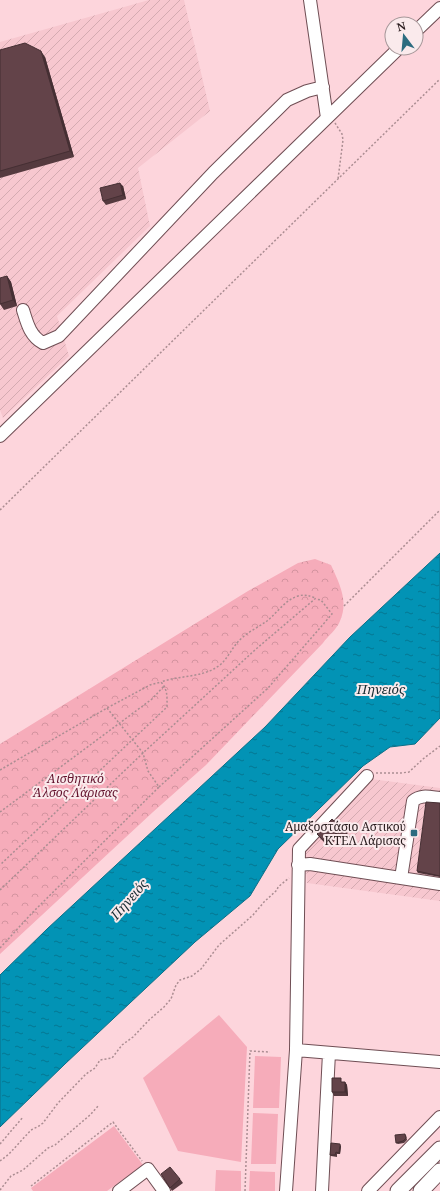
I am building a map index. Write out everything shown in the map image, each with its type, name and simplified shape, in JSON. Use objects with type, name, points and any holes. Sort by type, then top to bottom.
[{"type":"main road","points":[[398,1191],[440,1149]]},
{"type":"main road","points":[[420,1191],[440,1172]]},
{"type":"street","points":[[310,0],[327,118]]},
{"type":"street","points":[[424,23],[440,8]]},
{"type":"street","points":[[0,436],[390,56]]},
{"type":"street","points":[[23,310],[27,325],[36,339],[43,343],[58,336],[213,173],[287,100],[307,91],[323,87]]},
{"type":"street","points":[[286,1191],[296,1050],[298,854],[300,846],[367,776]]},
{"type":"street","points":[[401,878],[413,801],[422,796],[440,798]]},
{"type":"street","points":[[298,865],[310,864],[440,884]]},
{"type":"street","points":[[296,1050],[440,1062]]},
{"type":"street","points":[[322,1191],[329,1052]]},
{"type":"street","points":[[368,1191],[440,1117]]},
{"type":"street","points":[[119,1191],[148,1170],[164,1191]]},
{"type":"path","points":[[0,510],[440,79]]},
{"type":"path","points":[[327,118],[336,124],[342,134],[343,140],[338,179]]},
{"type":"path","points":[[344,606],[440,510]]},
{"type":"path","points":[[0,770],[150,685],[169,679],[206,673],[220,665],[228,657],[237,642],[268,620],[289,601],[305,595],[316,598],[321,600],[332,614],[268,688],[159,787],[32,913],[0,948]]},
{"type":"path","points":[[0,890],[143,753],[256,649],[316,598]]},
{"type":"path","points":[[0,865],[167,707],[167,692],[161,682]]},
{"type":"path","points":[[0,812],[152,699],[164,686]]},
{"type":"path","points":[[107,708],[143,753],[148,771],[159,787]]},
{"type":"path","points":[[367,776],[375,773],[409,772],[440,746]]},
{"type":"path","points":[[0,1161],[9,1154],[31,1130],[43,1123],[58,1103],[86,1074],[95,1068],[100,1060],[112,1058],[122,1045],[133,1037],[160,1011],[171,999],[176,985],[180,980],[192,976],[201,969],[219,945],[253,915],[289,877]]},
{"type":"path","points":[[245,1191],[250,1051],[270,1052]]},
{"type":"path","points":[[0,1190],[11,1176],[23,1170],[48,1148],[55,1145],[90,1115],[99,1105]]},
{"type":"path","points":[[0,1144],[23,1117]]},
{"type":"path","points":[[31,1186],[114,1122],[148,1170]]},
{"type":"shaded area","points":[[149,0],[184,0],[210,111],[138,168],[150,226],[57,316],[69,356],[3,418],[0,410],[0,42]]},
{"type":"shaded area","points":[[371,779],[440,788],[440,901],[307,883],[305,847]]},
{"type":"green space","name":"Αισθητικό Άλσος Λάρισας","points":[[315,559],[331,565],[342,592],[344,606],[343,614],[335,630],[206,765],[0,954],[0,744],[248,591],[298,563]]},
{"type":"green space","points":[[219,1015],[247,1047],[241,1162],[178,1151],[143,1078]]},
{"type":"green space","points":[[255,1056],[281,1057],[279,1108],[253,1108]]},
{"type":"green space","points":[[253,1113],[278,1114],[276,1164],[251,1164]]},
{"type":"green space","points":[[114,1126],[143,1165],[107,1191],[33,1191],[31,1188]]},
{"type":"green space","points":[[216,1170],[241,1171],[241,1191],[215,1191]]},
{"type":"green space","points":[[250,1171],[275,1172],[275,1191],[249,1191]]},
{"type":"water","name":"Πηνειός","points":[[440,553],[440,718],[415,744],[390,747],[363,766],[278,849],[250,896],[195,942],[0,1127],[0,975],[47,929],[265,727],[350,637]]},
{"type":"building","points":[[25,43],[41,51],[70,151],[0,171],[0,50]]},
{"type":"building","points":[[120,183],[123,195],[103,201],[100,188]]},
{"type":"building","points":[[7,276],[13,300],[0,304],[0,278]]},
{"type":"building","points":[[426,802],[440,803],[440,876],[417,871]]},
{"type":"building","points":[[332,819],[347,833],[342,839],[336,833],[326,843],[317,834]]},
{"type":"building","points":[[332,1078],[341,1078],[341,1082],[345,1082],[345,1092],[332,1092]]},
{"type":"building","points":[[405,1134],[406,1138],[403,1141],[396,1143],[395,1135]]},
{"type":"building","points":[[331,1143],[340,1144],[339,1153],[336,1152],[335,1155],[330,1155]]},
{"type":"building","points":[[170,1167],[180,1179],[170,1188],[161,1174]]},
{"type":"place","name":"Αμαξοστάσιο Αστικού ΚΤΕΛ Λάρισας","points":[[414,833]]}]
